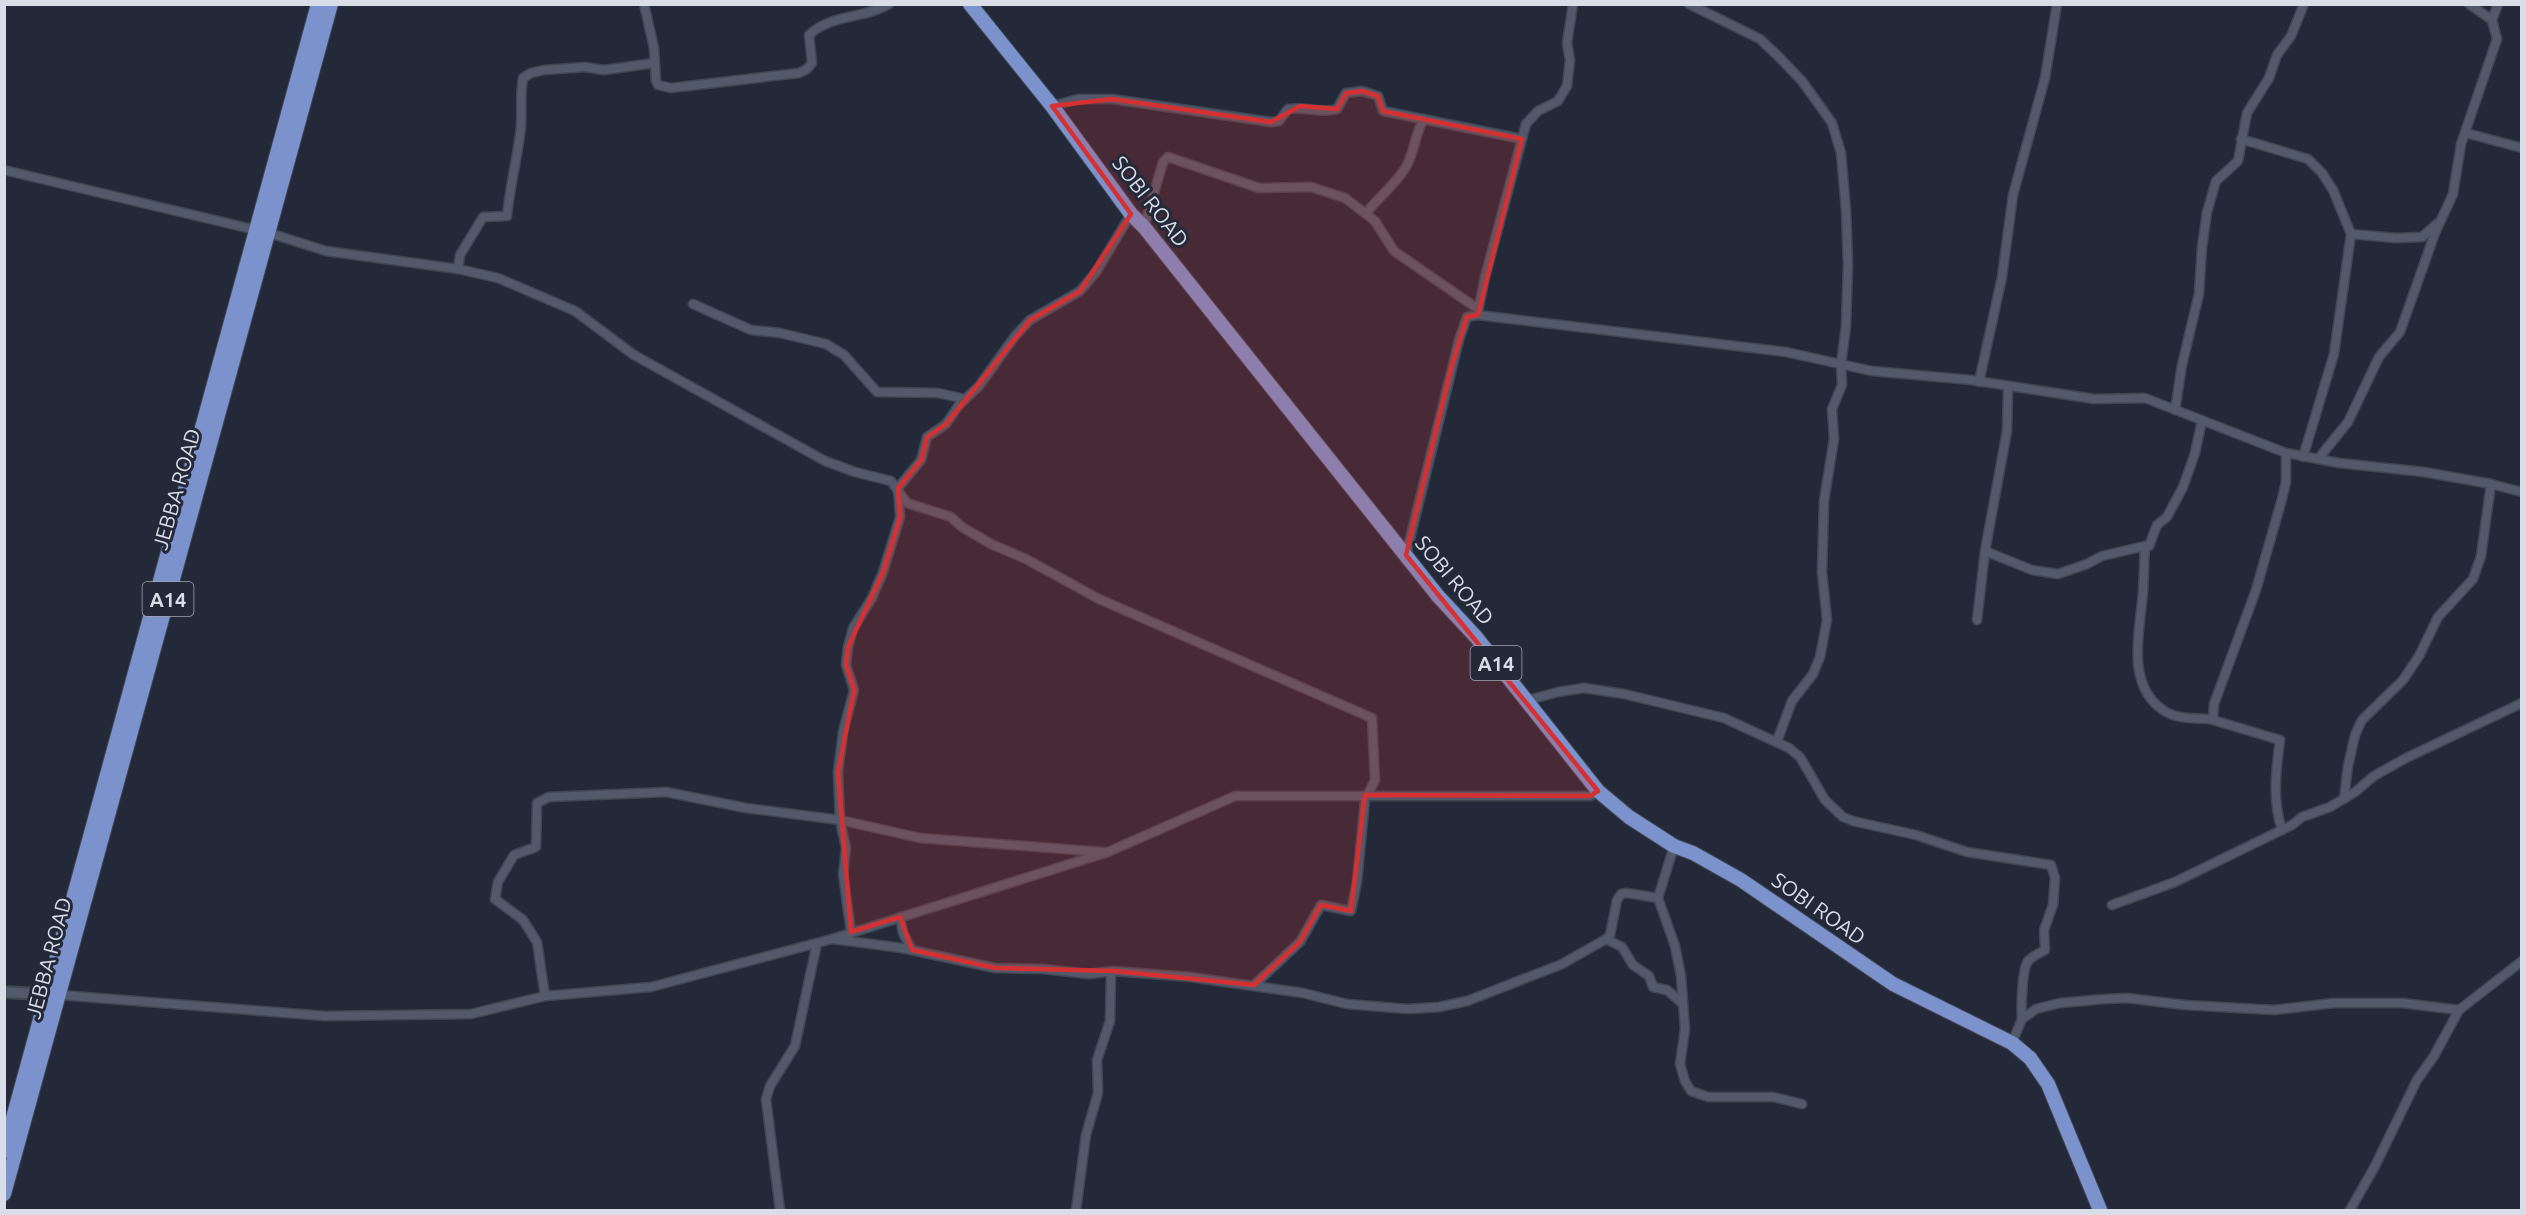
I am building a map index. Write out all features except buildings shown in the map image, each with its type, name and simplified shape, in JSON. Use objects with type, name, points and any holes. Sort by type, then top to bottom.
[{"type":"highway","name":"A14","points":[[263,231],[318,4]]},
{"type":"highway","name":"A14","points":[[4,1151],[54,995],[263,231],[331,4]]},
{"type":"highway","name":"SOBI ROAD","points":[[970,4],[1052,106],[1131,214],[1144,227],[1438,597],[1476,637],[1598,791],[1648,831],[1741,880],[1893,984],[2012,1043],[2030,1058],[2048,1084],[2100,1210]]},
{"type":"highway","name":"JEBBA ROAD","points":[[4,1194],[54,995]]},
{"type":"street","points":[[644,4],[654,48],[658,85],[671,88],[799,73],[812,63],[809,35],[818,26],[874,12],[889,4]]},
{"type":"street","points":[[1406,555],[1460,340],[1467,318],[1478,312],[1522,139],[1530,117],[1558,101],[1567,86],[1570,60],[1567,43],[1574,4]]},
{"type":"street","points":[[1689,4],[1760,39],[1803,81],[1832,123],[1841,153],[1848,239],[1846,326],[1841,365],[1842,385],[1832,409],[1834,439],[1824,501],[1822,572],[1827,620],[1820,657],[1813,674],[1792,701],[1777,741]]},
{"type":"street","points":[[1978,382],[2002,277],[2013,195],[2045,78],[2057,4]]},
{"type":"street","points":[[2175,410],[2182,365],[2199,294],[2207,212],[2217,179],[2238,160],[2247,113],[2269,78],[2277,55],[2290,36],[2304,4]]},
{"type":"street","points":[[2469,4],[2492,20]]},
{"type":"street","points":[[2318,459],[2348,422],[2379,357],[2400,332],[2455,185],[2458,157],[2497,39],[2492,20],[2498,4]]},
{"type":"street","points":[[458,269],[460,255],[483,217],[507,216],[511,177],[517,157],[523,78],[531,73],[544,70],[585,67],[604,70],[654,63]]},
{"type":"street","points":[[1052,106],[1078,99],[1112,99],[1271,122],[1279,120],[1288,109],[1300,106],[1328,111],[1337,109],[1346,93],[1362,91],[1378,96],[1383,111],[1522,139]]},
{"type":"street","points":[[1366,213],[1385,190],[1394,183],[1407,165],[1424,119]]},
{"type":"street","points":[[2466,134],[2522,148]]},
{"type":"street","points":[[2241,139],[2308,159],[2322,173],[2332,190],[2351,234],[2334,354],[2303,457]]},
{"type":"street","points":[[1144,227],[1163,162],[1168,157],[1259,188],[1318,188],[1345,198],[1376,221],[1394,251],[1478,312],[1786,352],[1872,371],[1978,382],[2094,399],[2145,398],[2286,453],[2424,472],[2522,492]]},
{"type":"street","points":[[4,170],[263,231],[326,251],[458,269],[498,278],[575,311],[634,355],[825,461],[855,472],[891,481],[907,503],[951,517],[962,527],[991,544],[1026,559],[1099,599],[1372,718],[1375,780],[1365,800],[1357,882],[1351,911],[1321,905],[1300,942],[1254,985]]},
{"type":"street","points":[[851,932],[843,874],[846,848],[840,820],[838,772],[840,752],[854,690],[846,665],[848,647],[854,628],[872,598],[883,572],[900,518],[898,488],[921,460],[927,438],[946,424],[965,399],[979,386],[1015,336],[1030,320],[1080,291],[1096,272],[1131,214]]},
{"type":"street","points":[[2351,234],[2396,238],[2422,237],[2440,222]]},
{"type":"street","points":[[693,304],[751,330],[780,333],[826,344],[844,355],[877,392],[938,393],[965,399]]},
{"type":"street","points":[[1977,620],[1985,551],[2007,431],[2008,387]]},
{"type":"street","points":[[1985,551],[2032,570],[2058,574],[2102,556],[2149,546],[2157,525],[2167,517],[2184,487],[2202,421]]},
{"type":"street","points":[[2213,719],[2214,704],[2256,590],[2282,500],[2286,482],[2286,453]]},
{"type":"street","points":[[2344,799],[2352,746],[2362,720],[2403,680],[2419,656],[2438,617],[2473,579],[2481,556],[2491,484]]},
{"type":"street","points":[[2145,546],[2143,593],[2137,639],[2140,677],[2147,692],[2162,710],[2174,716],[2213,719],[2280,740],[2274,783],[2276,812],[2282,830]]},
{"type":"street","points":[[1525,701],[1584,688],[1624,694],[1724,718],[1777,741],[1800,757],[1825,800],[1833,809],[1853,822],[1916,835],[1967,852],[2051,865],[2055,878],[2053,905],[2044,930],[2045,950],[2029,960],[2027,964],[2022,990],[2022,1019],[2012,1043]]},
{"type":"street","points":[[2112,905],[2175,882],[2282,830],[2302,817],[2330,807],[2374,776],[2406,758],[2522,704]]},
{"type":"street","points":[[4,992],[326,1016],[471,1014],[545,996],[651,987],[832,939],[1108,852],[1235,796],[1590,796],[1598,791]]},
{"type":"street","points":[[545,996],[537,942],[523,920],[495,899],[498,882],[514,855],[536,847],[537,803],[549,797],[666,792],[746,808],[840,820],[920,838],[1108,852]]},
{"type":"street","points":[[1674,846],[1658,898],[1675,946],[1681,976],[1684,1029],[1680,1064],[1685,1081],[1691,1091],[1708,1097],[1773,1097],[1802,1104]]},
{"type":"street","points":[[832,939],[912,950],[995,968],[1190,977],[1303,993],[1347,1004],[1408,1009],[1439,1007],[1467,1001],[1562,964],[1610,935],[1617,900],[1621,894],[1658,898]]},
{"type":"street","points":[[900,917],[903,933],[912,950]]},
{"type":"street","points":[[1606,939],[1622,947],[1633,965],[1649,976],[1653,987],[1667,990],[1683,1004]]},
{"type":"street","points":[[780,1210],[766,1099],[770,1086],[795,1046],[817,943]]},
{"type":"street","points":[[2350,1210],[2374,1168],[2416,1080],[2434,1056],[2459,1010],[2522,961]]},
{"type":"street","points":[[1076,1210],[1086,1135],[1098,1093],[1097,1060],[1110,1021],[1111,972]]},
{"type":"street","points":[[2022,1019],[2036,1008],[2046,1005],[2127,998],[2243,1009],[2274,1010],[2356,1002],[2434,1005],[2459,1010]]},
{"type":"highlighted area","points":[[1362,91],[1378,96],[1383,111],[1522,139],[1478,315],[1467,317],[1451,369],[1406,555],[1598,791],[1590,796],[1365,795],[1351,911],[1321,905],[1300,942],[1254,985],[1113,971],[995,968],[912,950],[900,917],[851,932],[838,772],[854,690],[846,665],[848,647],[883,572],[900,517],[898,488],[921,460],[927,437],[946,424],[1030,320],[1080,291],[1131,214],[1052,106],[1112,99],[1271,122],[1300,106],[1337,109],[1346,93]]}]
